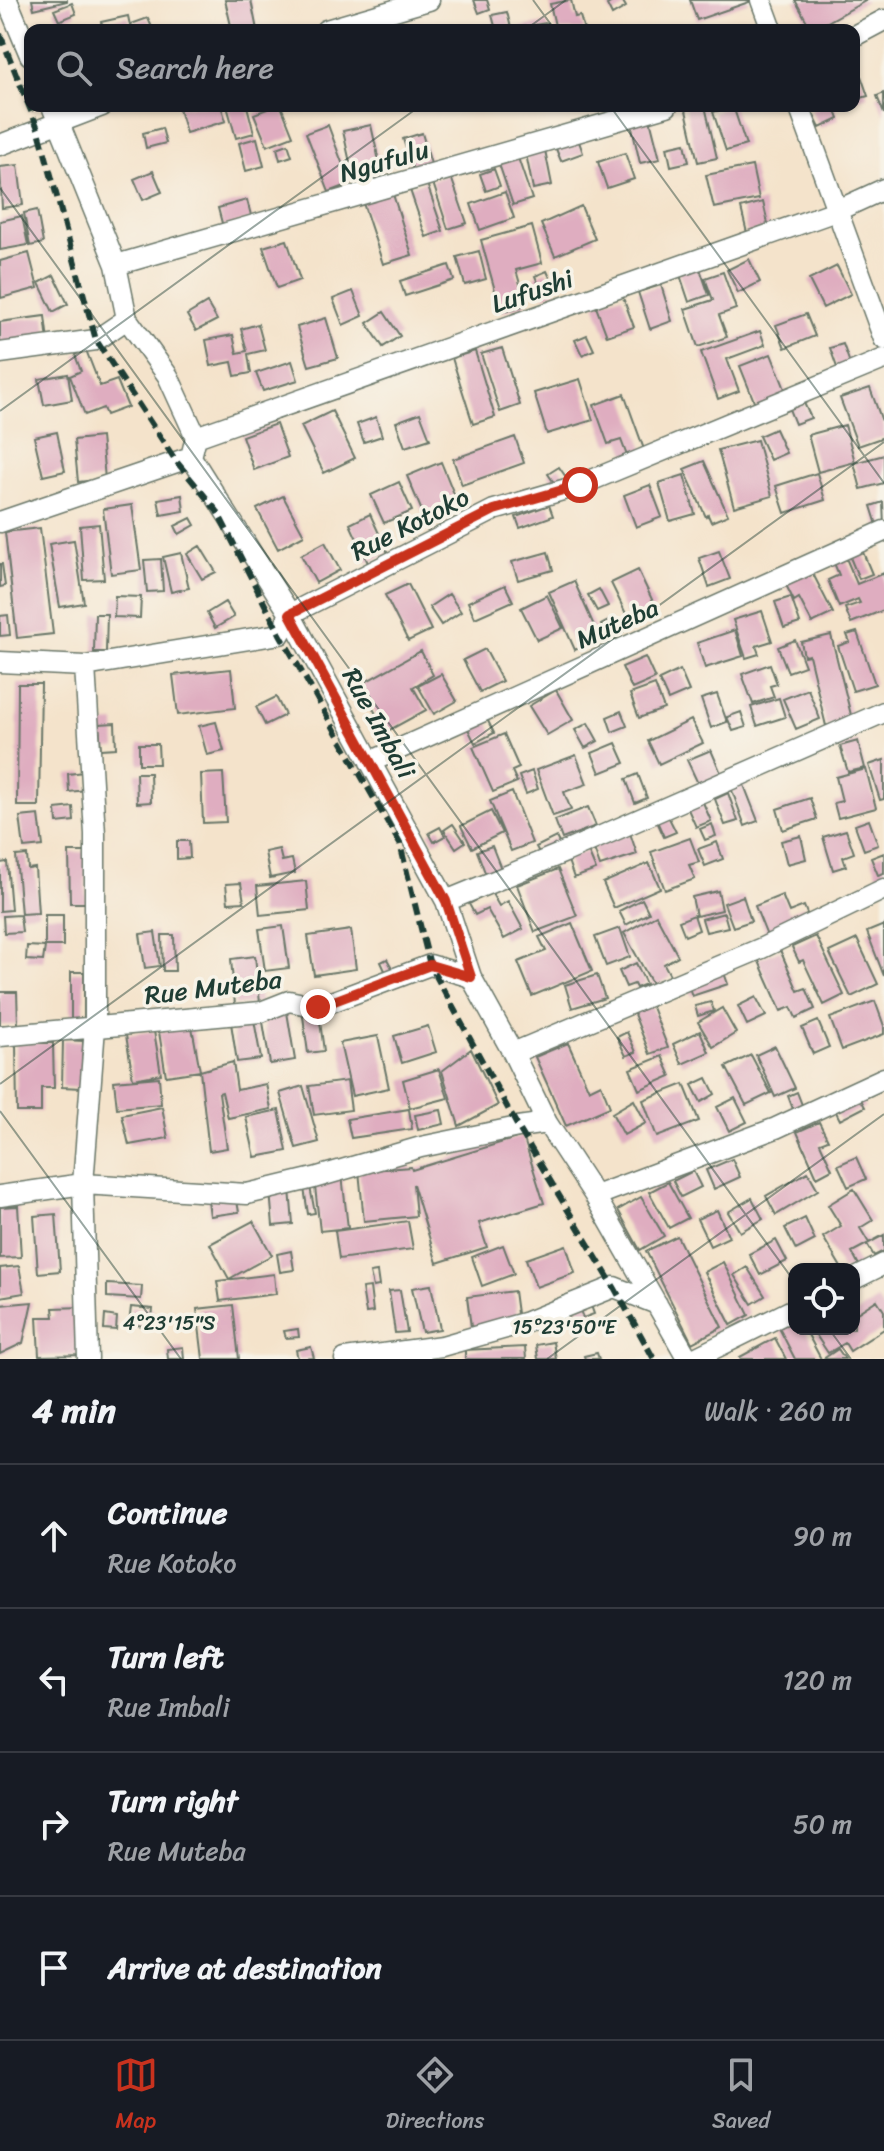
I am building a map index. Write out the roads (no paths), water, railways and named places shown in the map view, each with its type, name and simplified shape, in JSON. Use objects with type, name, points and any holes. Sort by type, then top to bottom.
[{"type":"street","points":[[7,0],[24,41]]},
{"type":"street","points":[[347,24],[429,0]]},
{"type":"street","points":[[761,0],[770,24]]},
{"type":"street","points":[[860,33],[884,20]]},
{"type":"street","name":"Ngufulu","points":[[116,265],[646,112]]},
{"type":"street","points":[[801,112],[884,339]]},
{"type":"street","points":[[0,145],[39,131],[55,114]]},
{"type":"street","name":"Rue Imbali","points":[[55,114],[116,265],[127,319],[168,376],[194,447],[290,614],[446,901],[471,977],[547,1123],[595,1196],[691,1359]]},
{"type":"street","name":"Lufushi","points":[[0,522],[194,447],[836,211],[884,189]]},
{"type":"street","points":[[0,353],[96,340],[127,319]]},
{"type":"street","name":"Rue Kotoko","points":[[0,662],[85,666],[280,634],[290,614],[494,510],[580,485],[884,359]]},
{"type":"street","name":"Muteba","points":[[370,762],[884,531]]},
{"type":"street","points":[[85,666],[95,834],[95,1027],[83,1184],[88,1359]]},
{"type":"street","points":[[446,901],[609,834],[884,712]]},
{"type":"street","points":[[513,1053],[762,948],[884,889]]},
{"type":"street","name":"Rue Muteba","points":[[0,1036],[261,1012],[289,1001],[318,1007],[430,965],[471,977]]},
{"type":"street","points":[[595,1196],[776,1128],[884,1078]]},
{"type":"street","points":[[0,1196],[83,1184],[247,1194],[421,1147],[547,1123]]},
{"type":"street","points":[[860,1276],[884,1264]]},
{"type":"street","points":[[345,1359],[442,1346],[527,1322],[614,1287],[657,1304]]},
{"type":"street","points":[[691,1359],[788,1312]]},
{"type":"railway","points":[[0,34],[24,94]]},
{"type":"railway","points":[[31,112],[96,340],[176,461],[217,511],[280,634],[400,844],[430,965],[518,1127],[654,1359]]}]
